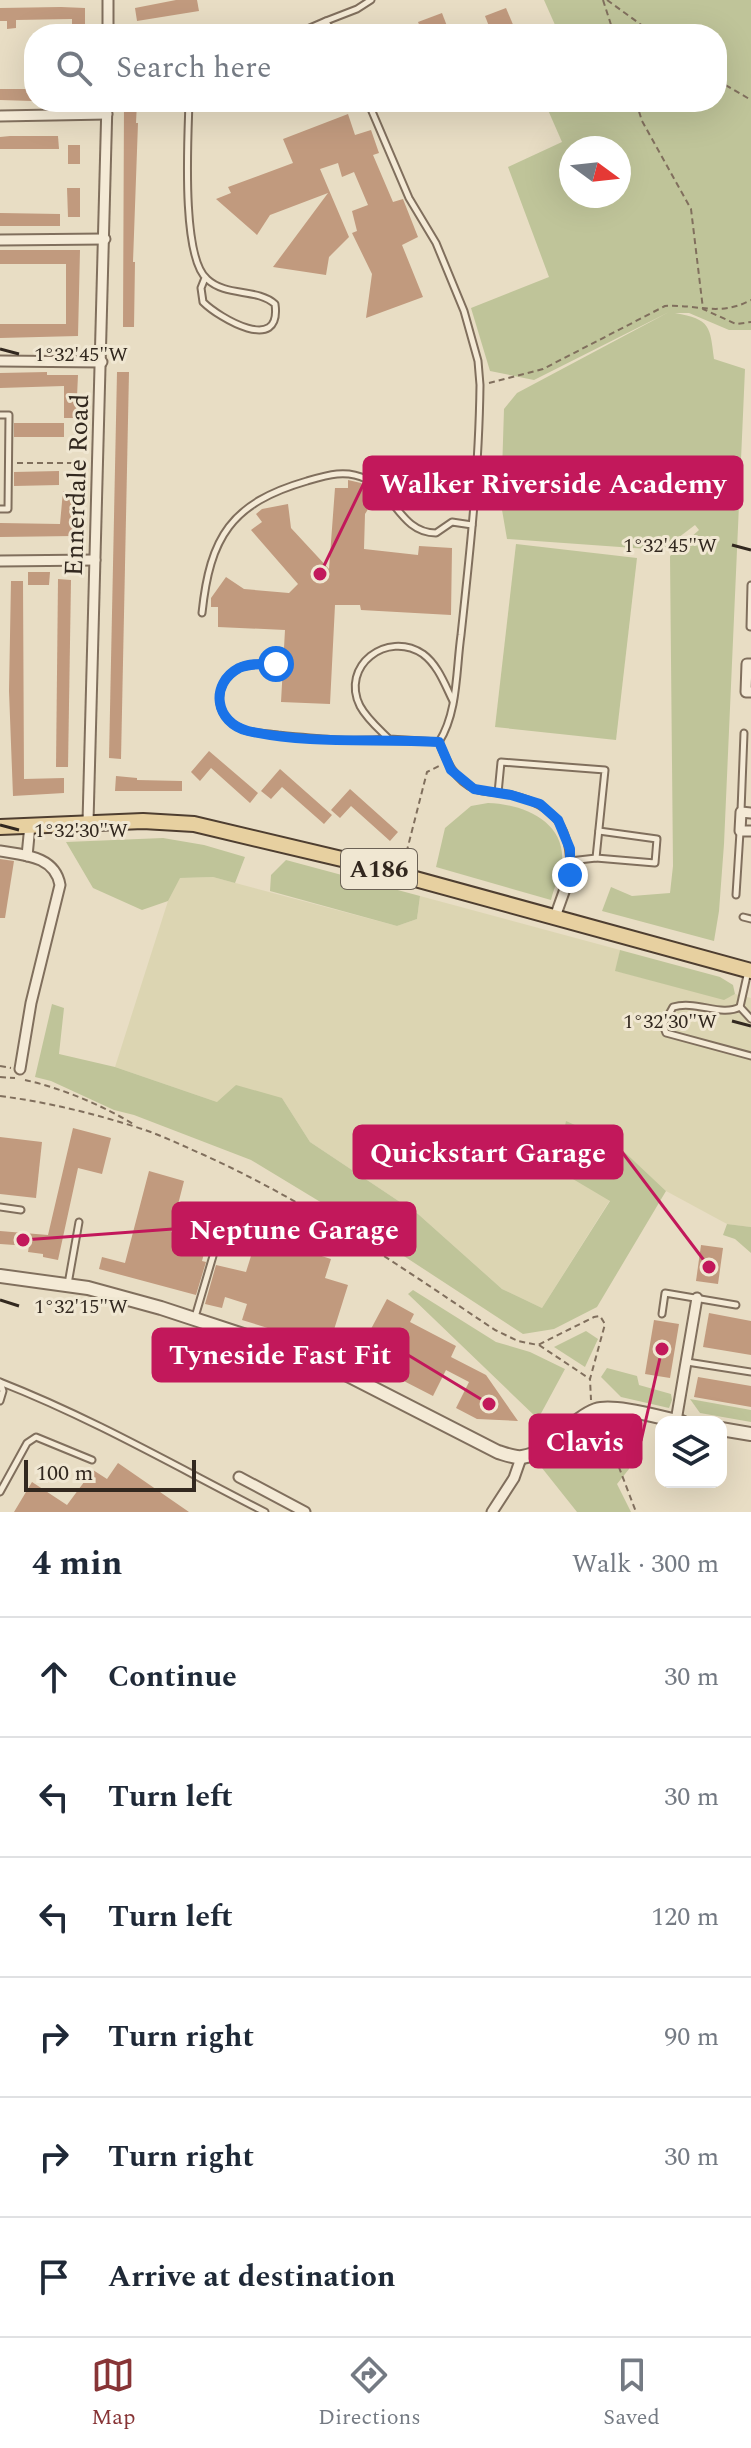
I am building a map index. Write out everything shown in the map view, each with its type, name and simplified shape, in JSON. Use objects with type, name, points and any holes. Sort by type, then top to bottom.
[{"type":"main road","name":"A186","points":[[0,827],[143,821],[194,824],[401,875],[750,970]]},
{"type":"street","points":[[108,0],[108,24]]},
{"type":"street","points":[[0,116],[107,114]]},
{"type":"street","name":"Ennerdale Road","points":[[88,822],[107,114]]},
{"type":"street","points":[[0,240],[105,239]]},
{"type":"street","points":[[0,361],[102,362]]},
{"type":"street","points":[[0,561],[95,560]]},
{"type":"street","points":[[751,664],[747,664],[746,692],[751,692]]},
{"type":"street","points":[[746,812],[746,831]]},
{"type":"street","points":[[27,856],[30,825]]},
{"type":"street","points":[[0,851],[49,864],[55,870],[60,885],[31,1003],[20,1069]]},
{"type":"street","points":[[555,917],[570,875]]},
{"type":"street","points":[[0,1276],[68,1285],[146,1304],[328,1365],[498,1452],[521,1458],[537,1452],[596,1410],[611,1408],[655,1417]]},
{"type":"street","points":[[677,1416],[697,1298]]},
{"type":"street","points":[[727,1430],[751,1434]]},
{"type":"street","points":[[492,1512],[514,1478],[521,1458]]},
{"type":"street","points":[[239,1477],[305,1512]]},
{"type":"lane","points":[[319,24],[371,0]]},
{"type":"lane","points":[[189,112],[191,241],[198,266],[205,278],[227,291],[269,299],[275,304],[273,322],[266,329],[257,331],[225,319],[203,302],[201,288],[205,278]]},
{"type":"lane","points":[[372,112],[409,198],[436,243],[464,311],[478,361],[480,385],[472,525],[453,702],[446,730],[439,742]]},
{"type":"lane","points":[[0,415],[9,415],[8,509],[0,509]]},
{"type":"lane","points":[[202,613],[206,578],[221,540],[251,505],[282,488],[342,472],[353,474],[384,491],[405,518],[421,531],[436,533],[452,522],[472,525]]},
{"type":"lane","points":[[750,627],[751,585]]},
{"type":"lane","points":[[389,739],[367,716],[357,696],[359,672],[369,656],[380,649],[393,646],[421,653],[438,671],[453,702]]},
{"type":"lane","points":[[276,664],[241,667],[219,689],[221,711],[231,722],[251,731],[337,741],[389,739],[439,742]]},
{"type":"lane","points":[[744,733],[746,812]]},
{"type":"lane","points":[[439,742],[451,770],[474,789],[540,804],[558,820],[570,849],[570,875]]},
{"type":"lane","points":[[498,793],[501,762],[605,770],[596,858]]},
{"type":"lane","points":[[570,861],[596,858],[655,863],[657,839],[599,831]]},
{"type":"lane","points":[[736,895],[746,831]]},
{"type":"lane","points":[[743,917],[751,919]]},
{"type":"lane","points":[[750,970],[740,1007],[730,1012],[684,1004],[673,1007],[663,1025],[666,1033],[751,1056]]},
{"type":"lane","points":[[740,1007],[751,1019]]},
{"type":"lane","points":[[0,1207],[21,1210]]},
{"type":"lane","points":[[68,1285],[79,1222]]},
{"type":"lane","points":[[194,1319],[213,1256]]},
{"type":"lane","points":[[662,1314],[665,1293],[736,1305]]},
{"type":"lane","points":[[686,1362],[751,1372]]},
{"type":"lane","points":[[0,1382],[3,1391],[0,1401]]},
{"type":"lane","points":[[0,1382],[43,1399],[170,1461],[265,1512]]},
{"type":"lane","points":[[0,1492],[27,1443],[36,1437],[92,1460]]},
{"type":"path","points":[[605,0],[611,24]]},
{"type":"path","points":[[605,0],[640,24]]},
{"type":"path","points":[[727,86],[751,100]]},
{"type":"path","points":[[639,112],[691,209],[703,309]]},
{"type":"path","points":[[480,385],[543,369],[665,306],[735,309],[751,300]]},
{"type":"path","points":[[703,309],[736,324],[751,322]]},
{"type":"path","points":[[9,462],[99,463]]},
{"type":"path","points":[[401,875],[427,772],[447,762]]},
{"type":"path","points":[[0,1077],[44,1085],[122,1117],[137,1127]]},
{"type":"path","points":[[0,1096],[65,1108],[137,1127],[226,1165],[366,1243],[495,1330],[518,1341],[538,1345],[590,1379]]},
{"type":"path","points":[[538,1345],[594,1317],[603,1318],[605,1324],[590,1379],[590,1399],[603,1424],[636,1512]]},
{"type":"path","points":[[603,1424],[628,1423]]},
{"type":"shaded area","points":[[213,877],[397,926],[417,919],[420,896],[620,950],[616,971],[724,999],[735,994],[751,998],[751,1227],[727,1224],[666,1191],[615,1143],[610,1200],[542,1308],[502,1289],[418,1214],[310,1142],[282,1098],[217,1102],[115,1067],[168,901],[179,878]]},
{"type":"green space","points":[[544,0],[751,0],[751,330],[729,330],[689,313],[675,313],[696,318],[706,326],[714,359],[745,369],[724,844],[714,941],[602,911],[611,887],[632,896],[670,893],[673,866],[670,556],[699,530],[695,525],[662,550],[507,539],[501,504],[504,409],[517,393],[669,312],[534,380],[490,371],[471,308],[549,277],[508,167],[559,143],[559,208],[631,208],[631,136],[559,136],[549,112],[727,112],[727,24],[555,24]]},
{"type":"green space","points":[[516,544],[637,558],[616,740],[495,727]]},
{"type":"green space","points":[[488,803],[527,811],[549,826],[557,836],[562,863],[551,900],[436,867],[445,828],[471,806]]},
{"type":"green space","points":[[163,838],[204,845],[245,857],[235,883],[213,877],[180,878],[168,901],[142,910],[93,888],[66,842]]},
{"type":"green space","points":[[286,860],[420,896],[417,919],[397,926],[270,891],[271,875]]},
{"type":"green space","points":[[620,950],[720,977],[733,985],[735,994],[724,1000],[615,971]]},
{"type":"green space","points":[[52,1004],[64,1008],[59,1054],[115,1067],[217,1102],[236,1085],[282,1098],[310,1142],[418,1214],[502,1289],[542,1308],[610,1201],[556,1169],[566,1121],[615,1143],[666,1191],[597,1307],[554,1329],[523,1334],[251,1160],[114,1110],[51,1081],[35,1077]]},
{"type":"green space","points":[[727,1224],[751,1227],[751,1253],[735,1239],[723,1235]]},
{"type":"green space","points":[[413,1290],[496,1342],[530,1352],[565,1369],[538,1419],[408,1294]]},
{"type":"green space","points":[[586,1331],[598,1339],[585,1367],[554,1347]]},
{"type":"green space","points":[[607,1368],[637,1376],[639,1385],[671,1394],[669,1408],[621,1397],[601,1377]]},
{"type":"green space","points":[[690,1399],[751,1410],[751,1422],[727,1416],[700,1413]]},
{"type":"green space","points":[[628,1426],[632,1431],[629,1469],[617,1484],[631,1512],[577,1512],[542,1468],[583,1437]]},
{"type":"building","points":[[176,0],[197,0],[199,11],[137,21],[135,8]]},
{"type":"building","points":[[0,8],[85,8],[85,24],[72,24],[72,19],[16,20],[16,28],[7,29],[7,21],[0,21]]},
{"type":"building","points":[[506,8],[513,24],[488,24],[485,16]]},
{"type":"building","points":[[442,13],[446,24],[419,24]]},
{"type":"building","points":[[0,89],[24,89],[24,101],[0,100]]},
{"type":"building","points":[[124,112],[137,112],[134,327],[123,327]]},
{"type":"building","points":[[348,114],[355,135],[371,130],[379,153],[373,155],[393,202],[403,199],[418,237],[402,245],[423,297],[366,318],[372,274],[352,233],[357,231],[352,211],[368,205],[354,172],[342,177],[338,163],[320,169],[349,237],[329,257],[326,275],[273,267],[328,193],[270,215],[257,235],[216,199],[231,193],[228,187],[293,163],[283,139]]},
{"type":"building","points":[[58,136],[59,149],[0,149],[0,137]]},
{"type":"building","points":[[68,145],[80,145],[80,164],[68,164]]},
{"type":"building","points":[[67,188],[80,188],[80,217],[68,217]]},
{"type":"building","points":[[0,213],[60,214],[60,226],[0,226]]},
{"type":"building","points":[[0,250],[80,250],[78,336],[0,338],[0,324],[66,324],[66,264],[0,264]]},
{"type":"building","points":[[47,372],[47,375],[78,375],[76,418],[64,418],[64,386],[0,388],[0,373]]},
{"type":"building","points":[[117,372],[129,372],[121,759],[109,758]]},
{"type":"building","points":[[14,423],[64,423],[64,437],[14,437]]},
{"type":"building","points":[[59,471],[59,485],[14,486],[14,472]]},
{"type":"building","points":[[348,480],[361,483],[377,495],[365,514],[364,549],[418,555],[419,546],[452,548],[451,615],[361,610],[360,605],[335,605],[330,704],[281,702],[285,630],[218,627],[218,607],[211,607],[211,598],[226,577],[244,589],[289,593],[298,584],[251,530],[262,522],[256,514],[262,509],[288,504],[291,528],[329,569],[335,488],[348,488]]},
{"type":"building","points":[[63,491],[75,491],[74,536],[0,537],[0,523],[60,524]]},
{"type":"building","points":[[28,572],[50,572],[49,585],[28,585]]},
{"type":"building","points":[[58,579],[71,580],[68,767],[56,767]]},
{"type":"building","points":[[11,581],[23,581],[24,779],[64,778],[64,793],[13,796],[9,691]]},
{"type":"building","points":[[209,751],[258,793],[250,803],[211,768],[200,781],[191,772]]},
{"type":"building","points":[[280,769],[332,815],[324,824],[282,787],[271,799],[261,791]]},
{"type":"building","points":[[116,776],[137,780],[182,781],[182,791],[115,791]]},
{"type":"building","points":[[350,789],[398,832],[390,841],[351,806],[340,818],[331,810]]},
{"type":"building","points":[[0,859],[14,861],[5,918],[0,918]]},
{"type":"building","points":[[73,1128],[111,1138],[102,1174],[78,1168],[58,1260],[28,1252],[29,1246],[0,1244],[0,1231],[48,1235]]},
{"type":"building","points":[[0,1137],[42,1142],[36,1198],[0,1194]]},
{"type":"building","points":[[149,1171],[184,1181],[171,1232],[207,1242],[202,1261],[206,1262],[196,1295],[99,1269],[102,1257],[125,1263]]},
{"type":"building","points":[[261,1224],[313,1240],[309,1252],[331,1259],[325,1278],[348,1285],[332,1336],[336,1338],[332,1348],[242,1320],[247,1304],[225,1297],[222,1308],[205,1304],[216,1265],[246,1272]]},
{"type":"building","points":[[701,1245],[723,1248],[718,1284],[696,1281]]},
{"type":"building","points":[[387,1299],[414,1314],[410,1322],[456,1346],[451,1357],[486,1375],[518,1421],[477,1419],[456,1408],[469,1382],[446,1370],[433,1396],[357,1355]]},
{"type":"building","points":[[709,1313],[751,1321],[751,1355],[703,1347]]},
{"type":"building","points":[[654,1320],[679,1324],[670,1378],[645,1374]]},
{"type":"building","points":[[698,1377],[751,1386],[751,1407],[694,1397]]},
{"type":"building","points":[[118,1463],[189,1512],[14,1512],[32,1482],[67,1505],[93,1470],[107,1479]]},
{"type":"place","name":"Walker Riverside Academy","points":[[320,574]]},
{"type":"place","name":"Neptune Garage","points":[[23,1240]]},
{"type":"place","name":"Quickstart Garage","points":[[709,1267]]},
{"type":"place","name":"Clavis","points":[[662,1349]]},
{"type":"place","name":"Tyneside Fast Fit","points":[[489,1404]]},
{"type":"route","points":[[276,664],[241,667],[219,689],[221,711],[231,722],[251,731],[350,742],[389,739],[439,742],[451,770],[474,789],[540,804],[558,820],[570,849],[570,875]]}]
